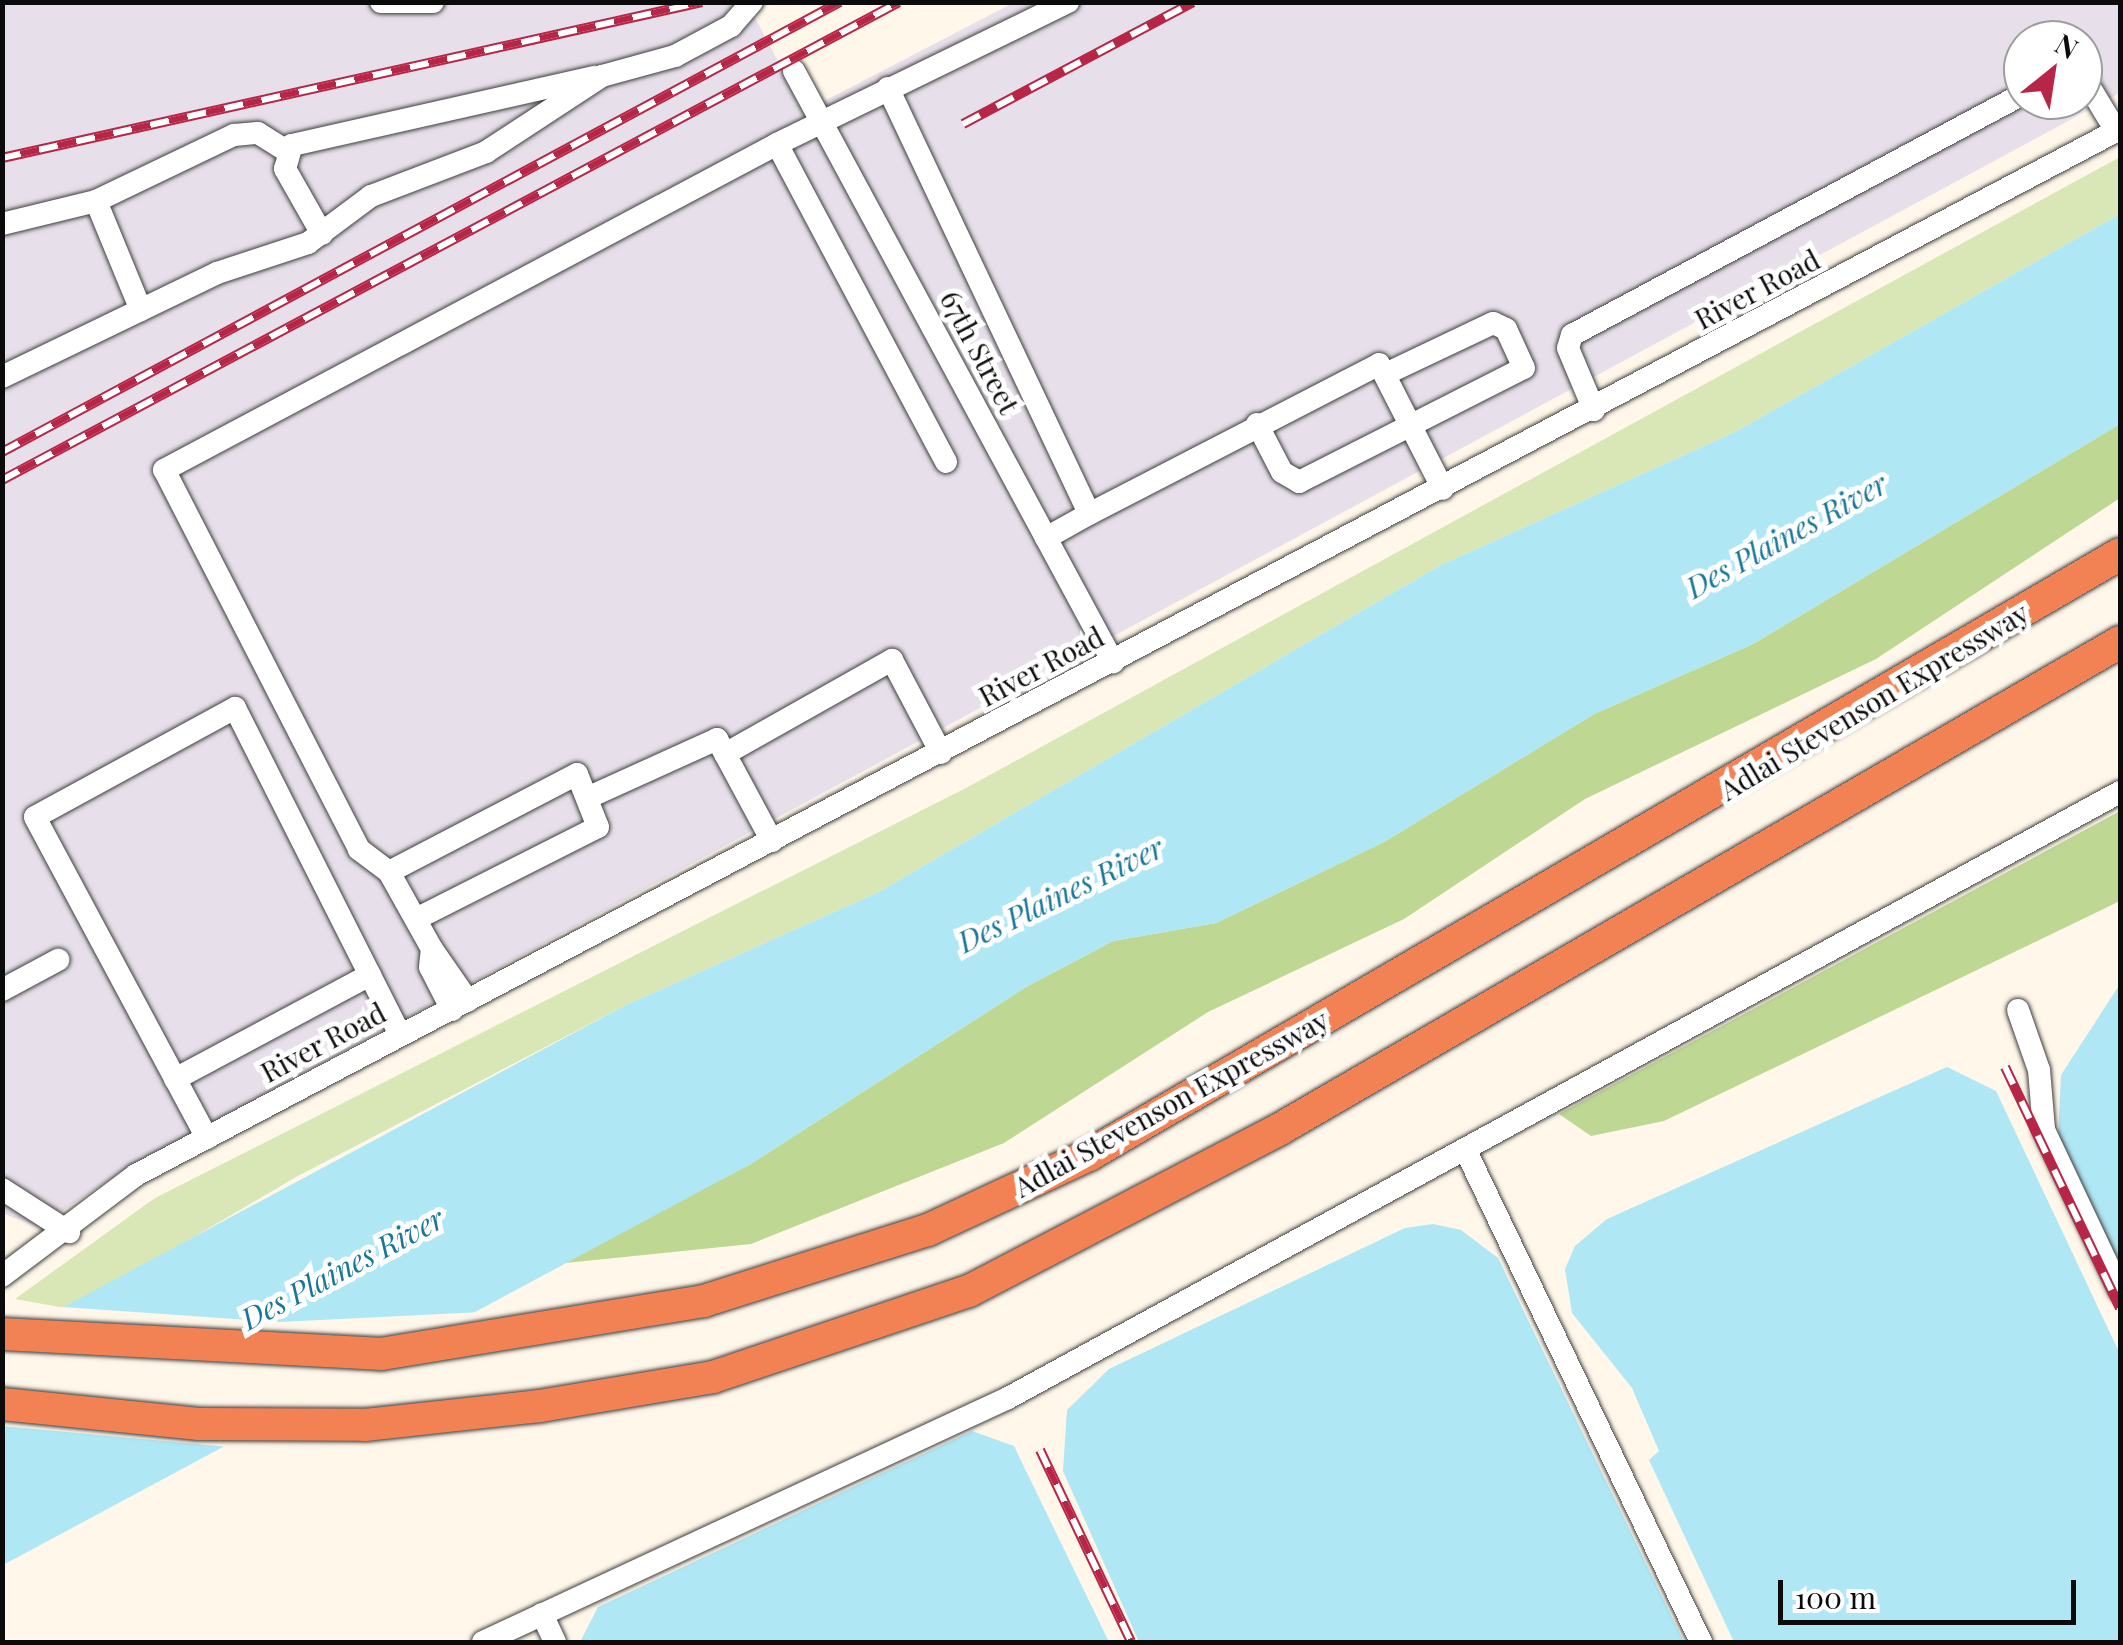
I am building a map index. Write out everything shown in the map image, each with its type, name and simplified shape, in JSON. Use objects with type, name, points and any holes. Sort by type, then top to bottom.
[{"type":"highway","name":"Adlai Stevenson Expressway","points":[[2,1334],[382,1354],[704,1301],[928,1230],[1089,1155],[2120,554]]},
{"type":"highway","points":[[2,1404],[199,1424],[365,1425],[713,1377],[969,1290],[1280,1129],[2120,642]]},
{"type":"street","points":[[381,2],[433,2]]},
{"type":"street","points":[[2,224],[96,200],[234,135],[258,132],[285,150],[675,56],[731,26],[752,2]]},
{"type":"street","points":[[460,1006],[389,872],[359,849],[164,470],[821,121],[1068,2]]},
{"type":"street","name":"67th Street","points":[[794,72],[1113,662]]},
{"type":"street","points":[[2,377],[141,310],[322,234],[371,196],[486,152],[602,76]]},
{"type":"street","points":[[888,88],[1089,514]]},
{"type":"street","points":[[1594,410],[1568,348],[1572,335],[2003,105]]},
{"type":"street","points":[[2103,107],[2118,130]]},
{"type":"street","name":"River Road","points":[[2,1276],[69,1232],[136,1175],[1594,410],[2118,130]]},
{"type":"street","points":[[777,144],[946,462]]},
{"type":"street","points":[[285,150],[285,169],[322,234]]},
{"type":"street","points":[[96,200],[141,310]]},
{"type":"street","points":[[1257,424],[1282,472],[1300,482],[1518,372],[1523,358],[1492,323],[1390,372]]},
{"type":"street","points":[[1046,538],[1257,424],[1379,364],[1390,372],[1443,489]]},
{"type":"street","points":[[725,754],[892,660],[940,753]]},
{"type":"street","points":[[207,1138],[35,818],[236,708],[400,1034]]},
{"type":"street","points":[[587,798],[718,740],[772,842]]},
{"type":"street","points":[[389,872],[577,774],[598,827],[416,919]]},
{"type":"street","points":[[483,1642],[1008,1398],[2120,792]]},
{"type":"street","points":[[2,990],[58,960]]},
{"type":"street","points":[[175,1079],[370,975]]},
{"type":"street","points":[[2018,1010],[2040,1070],[2044,1130],[2120,1291]]},
{"type":"street","points":[[1464,1149],[1702,1642]]},
{"type":"street","points":[[2,1188],[69,1232]]},
{"type":"street","points":[[542,1614],[555,1642]]},
{"type":"shaded area","points":[[2120,2],[2120,93],[2103,102],[2103,20],[2003,20],[2003,120],[2070,120],[124,1170],[38,1227],[2,1213],[2,3],[747,3],[805,111],[1013,3]]},
{"type":"green space","points":[[2120,157],[2120,214],[1735,432],[1439,566],[877,893],[624,1006],[296,1177],[71,1309],[15,1299],[155,1198],[966,788]]},
{"type":"green space","points":[[2120,424],[2120,498],[1876,659],[1585,799],[1404,919],[1208,1012],[1004,1143],[751,1244],[556,1264],[749,1165],[1026,987],[1113,941],[1216,923],[1384,842],[1594,714],[1753,644]]},
{"type":"green space","points":[[2120,811],[2120,901],[1664,1121],[1591,1136],[1559,1114]]},
{"type":"water","name":"Des Plaines River","points":[[2120,214],[2120,424],[1753,644],[1594,714],[1384,842],[1216,923],[1113,941],[1026,987],[749,1165],[3,1565],[2,1340],[624,1006],[877,893],[1439,566],[1735,432]]},
{"type":"water","points":[[2120,984],[2120,1270],[2058,1137],[2061,1075]]},
{"type":"water","points":[[1947,1067],[1996,1091],[2120,1354],[2120,1642],[1734,1642],[1649,1460],[1659,1451],[1632,1388],[1572,1313],[1565,1269],[1575,1246],[1607,1219]]},
{"type":"water","points":[[1433,1224],[1461,1230],[1498,1258],[1684,1642],[1139,1642],[1063,1471],[1067,1410],[1109,1369],[1405,1228]]},
{"type":"water","points":[[972,1431],[1014,1446],[1109,1642],[580,1642],[598,1607]]},
{"type":"pier","points":[[63,1307],[279,1322],[482,1312],[239,1448],[2,1426],[2,1334]]},
{"type":"railway","points":[[2,158],[702,2]]},
{"type":"railway","points":[[2,452],[840,2]]},
{"type":"railway","points":[[2,480],[899,2]]},
{"type":"railway","points":[[963,124],[1193,2]]},
{"type":"railway","points":[[2005,1067],[2120,1308]]},
{"type":"railway","points":[[1040,1450],[1131,1642]]}]
